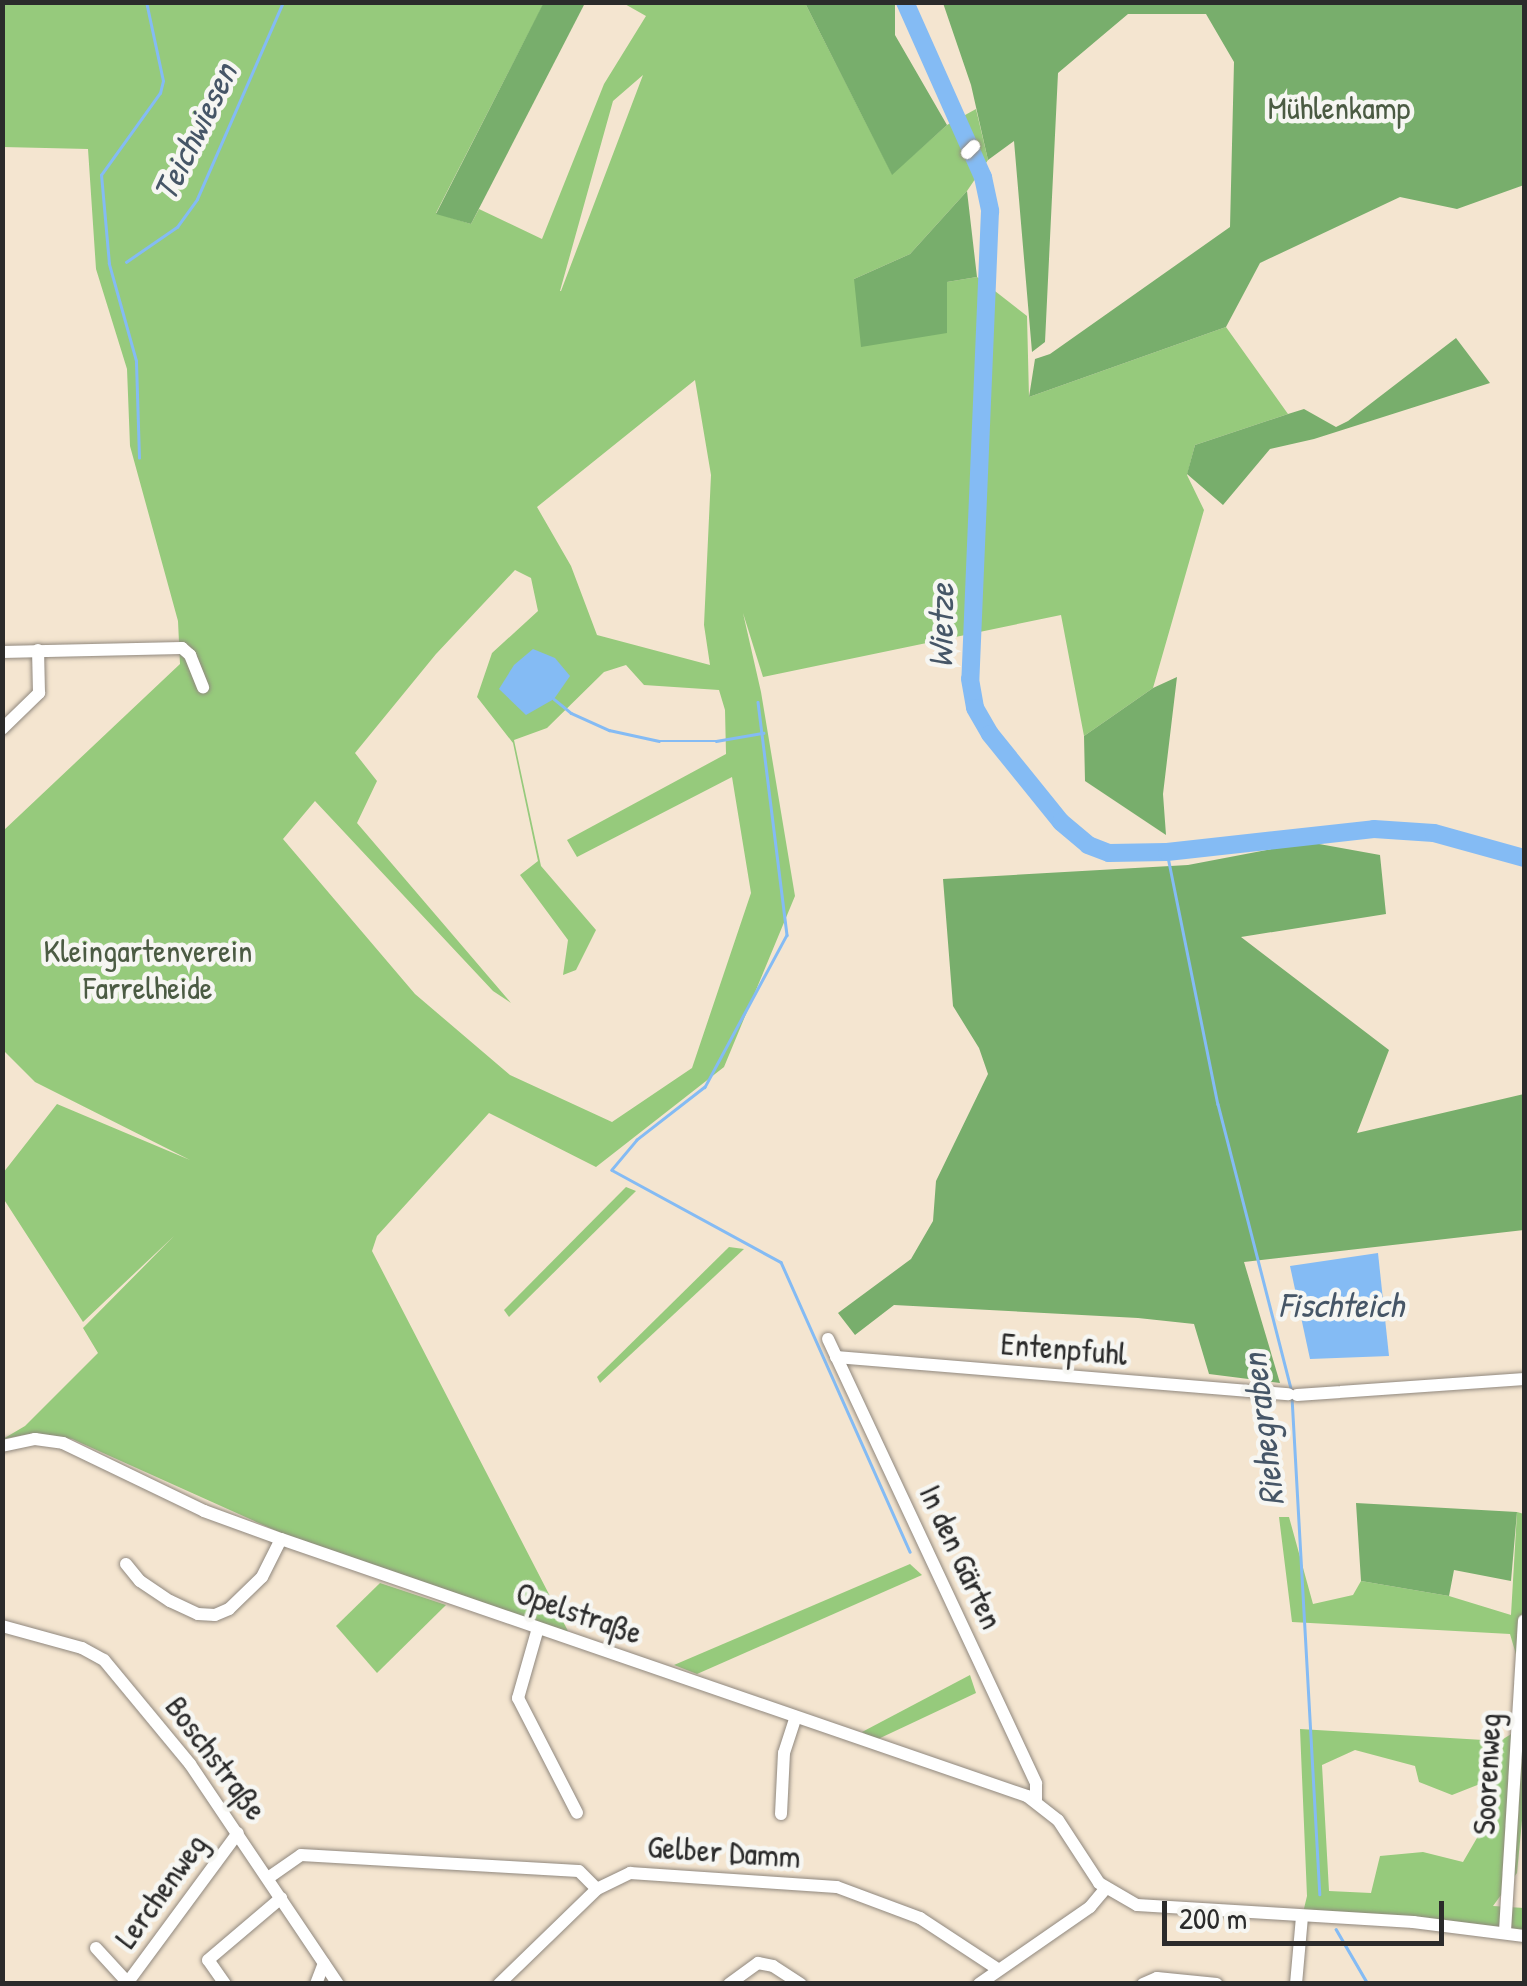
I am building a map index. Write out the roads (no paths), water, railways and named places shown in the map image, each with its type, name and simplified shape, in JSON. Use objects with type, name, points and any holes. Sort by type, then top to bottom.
[{"type":"street","points":[[2,652],[182,648],[190,655],[203,687]]},
{"type":"street","points":[[2,728],[40,693],[38,650]]},
{"type":"street","name":"In den Gärten","points":[[828,1339],[1027,1764],[1036,1784],[1036,1801]]},
{"type":"street","name":"Entenpfuhl","points":[[836,1357],[1292,1394],[1524,1379]]},
{"type":"street","name":"Opelstraße","points":[[2,1446],[35,1439],[63,1443],[204,1510],[281,1539],[1036,1801],[1058,1820],[1088,1868],[1106,1888]]},
{"type":"street","points":[[126,1564],[140,1582],[170,1600],[198,1614],[215,1614],[229,1609],[262,1577],[281,1539]]},
{"type":"street","name":"Soorenweg","points":[[1505,1930],[1524,1621]]},
{"type":"street","name":"Boschstraße","points":[[2,1626],[82,1648],[104,1660],[190,1764],[338,1984]]},
{"type":"street","points":[[538,1628],[518,1698],[577,1813]]},
{"type":"street","points":[[781,1814],[784,1752],[796,1717]]},
{"type":"street","name":"Lerchenweg","points":[[128,1983],[238,1832]]},
{"type":"street","points":[[268,1878],[301,1855],[580,1871],[597,1889],[499,1984]]},
{"type":"street","name":"Gelber Damm","points":[[597,1889],[630,1873],[836,1887],[920,1918],[996,1968]]},
{"type":"street","points":[[978,1984],[1090,1907],[1106,1888],[1136,1905],[1505,1930],[1524,1936]]},
{"type":"street","points":[[226,1984],[208,1960],[282,1898]]},
{"type":"street","points":[[1296,1984],[1302,1918]]},
{"type":"street","points":[[96,1948],[128,1983]]},
{"type":"street","points":[[316,1984],[324,1963]]},
{"type":"street","points":[[729,1984],[758,1963],[774,1966],[801,1984]]},
{"type":"street","points":[[1143,1984],[1157,1978],[1218,1984]]},
{"type":"water","points":[[533,649],[555,658],[570,676],[554,699],[526,715],[499,689],[514,665]]},
{"type":"water","name":"Fischteich","points":[[1378,1253],[1389,1356],[1310,1359],[1290,1266]]},
{"type":"waterway","points":[[139,458],[136,361],[109,264],[101,175],[160,93],[163,81],[146,2]]},
{"type":"waterway","name":"Teichwiesen","points":[[126,262],[177,227],[197,199],[283,2]]},
{"type":"waterway","name":"Wietze","points":[[905,2],[983,177],[990,211],[970,679],[975,708],[990,734],[1061,822],[1088,845],[1109,853],[1167,852],[1374,829],[1434,833],[1524,858]]},
{"type":"waterway","points":[[554,699],[571,713],[609,730],[659,741],[716,741],[763,733]]},
{"type":"waterway","points":[[758,702],[787,935],[705,1087],[637,1140],[612,1170],[781,1262],[910,1552]]},
{"type":"waterway","name":"Riehegraben","points":[[1167,852],[1218,1104],[1291,1389]]},
{"type":"waterway","name":"Riehegraben","points":[[1292,1397],[1320,1894]]},
{"type":"waterway","name":"Riehegraben","points":[[1336,1929],[1368,1984]]},
{"type":"park label","name":"Mühlenkamp","points":[[1339,108]]},
{"type":"park label","name":"Kleingartenverein Farrelheide","points":[[148,970]]}]
